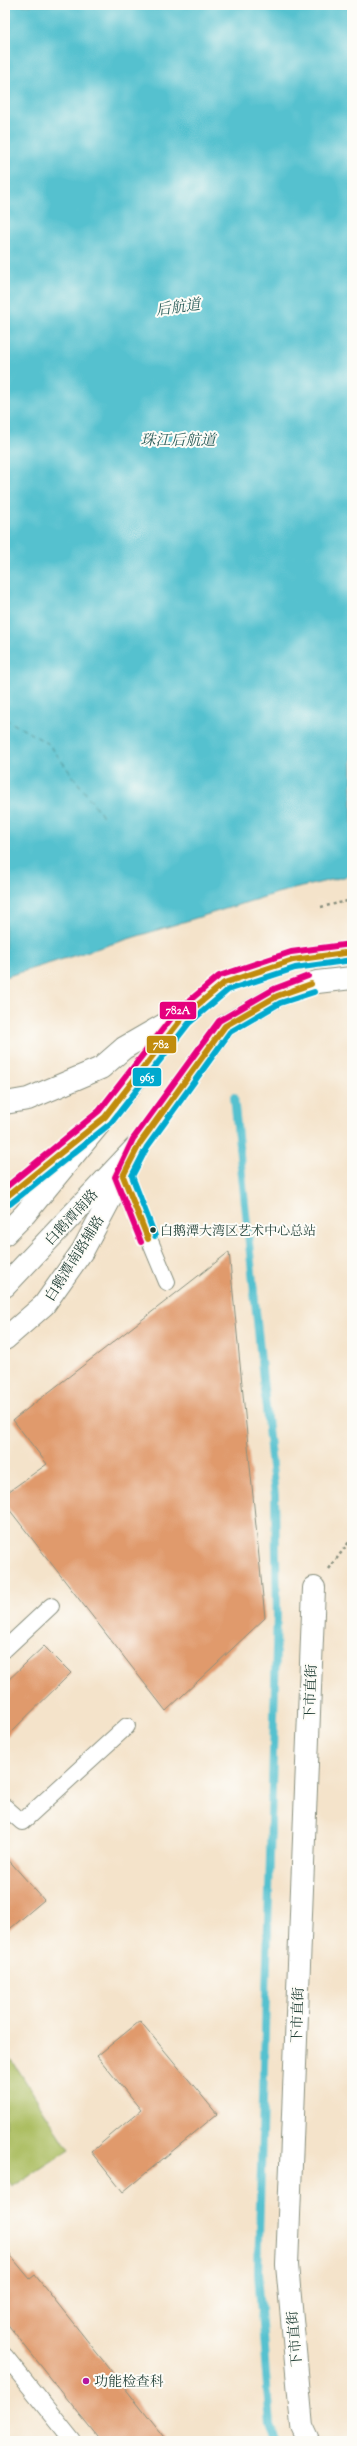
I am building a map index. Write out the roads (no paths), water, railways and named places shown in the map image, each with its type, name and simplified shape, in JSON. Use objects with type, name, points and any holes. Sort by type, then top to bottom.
[{"type":"street","points":[[5,1234],[25,1214],[129,1088],[183,1017],[193,1008],[224,983],[293,960],[352,952]]},
{"type":"street","name":"白鹅潭南路","points":[[5,1286],[140,1143],[225,1026],[277,996],[317,982],[352,978]]},
{"type":"street","points":[[5,1103],[28,1099],[101,1068],[124,1048],[193,1008]]},
{"type":"street","points":[[5,1198],[105,1117]]},
{"type":"street","name":"白鹅潭南路辅路","points":[[5,1339],[44,1305],[83,1250],[140,1143]]},
{"type":"street","name":"下市直街","points":[[309,2441],[302,2426],[287,2265],[314,1589]]},
{"type":"lane","points":[[123,1176],[167,1282]]},
{"type":"lane","points":[[5,1649],[50,1606]]},
{"type":"lane","points":[[5,1807],[22,1822],[127,1726]]},
{"type":"lane","points":[[5,2356],[73,2441]]},
{"type":"water","name":"珠江后航道","points":[[5,5],[352,5],[352,875],[277,893],[5,977]]},
{"type":"waterway","points":[[234,1097],[275,1496],[277,1614],[258,2273],[270,2425],[277,2441]]},
{"type":"place","name":"白鹅潭大湾区艺术中心总站","points":[[153,1230]]},
{"type":"place","name":"功能检查科","points":[[86,2381]]},
{"type":"water label","name":"后航道","points":[[178,307]]}]
